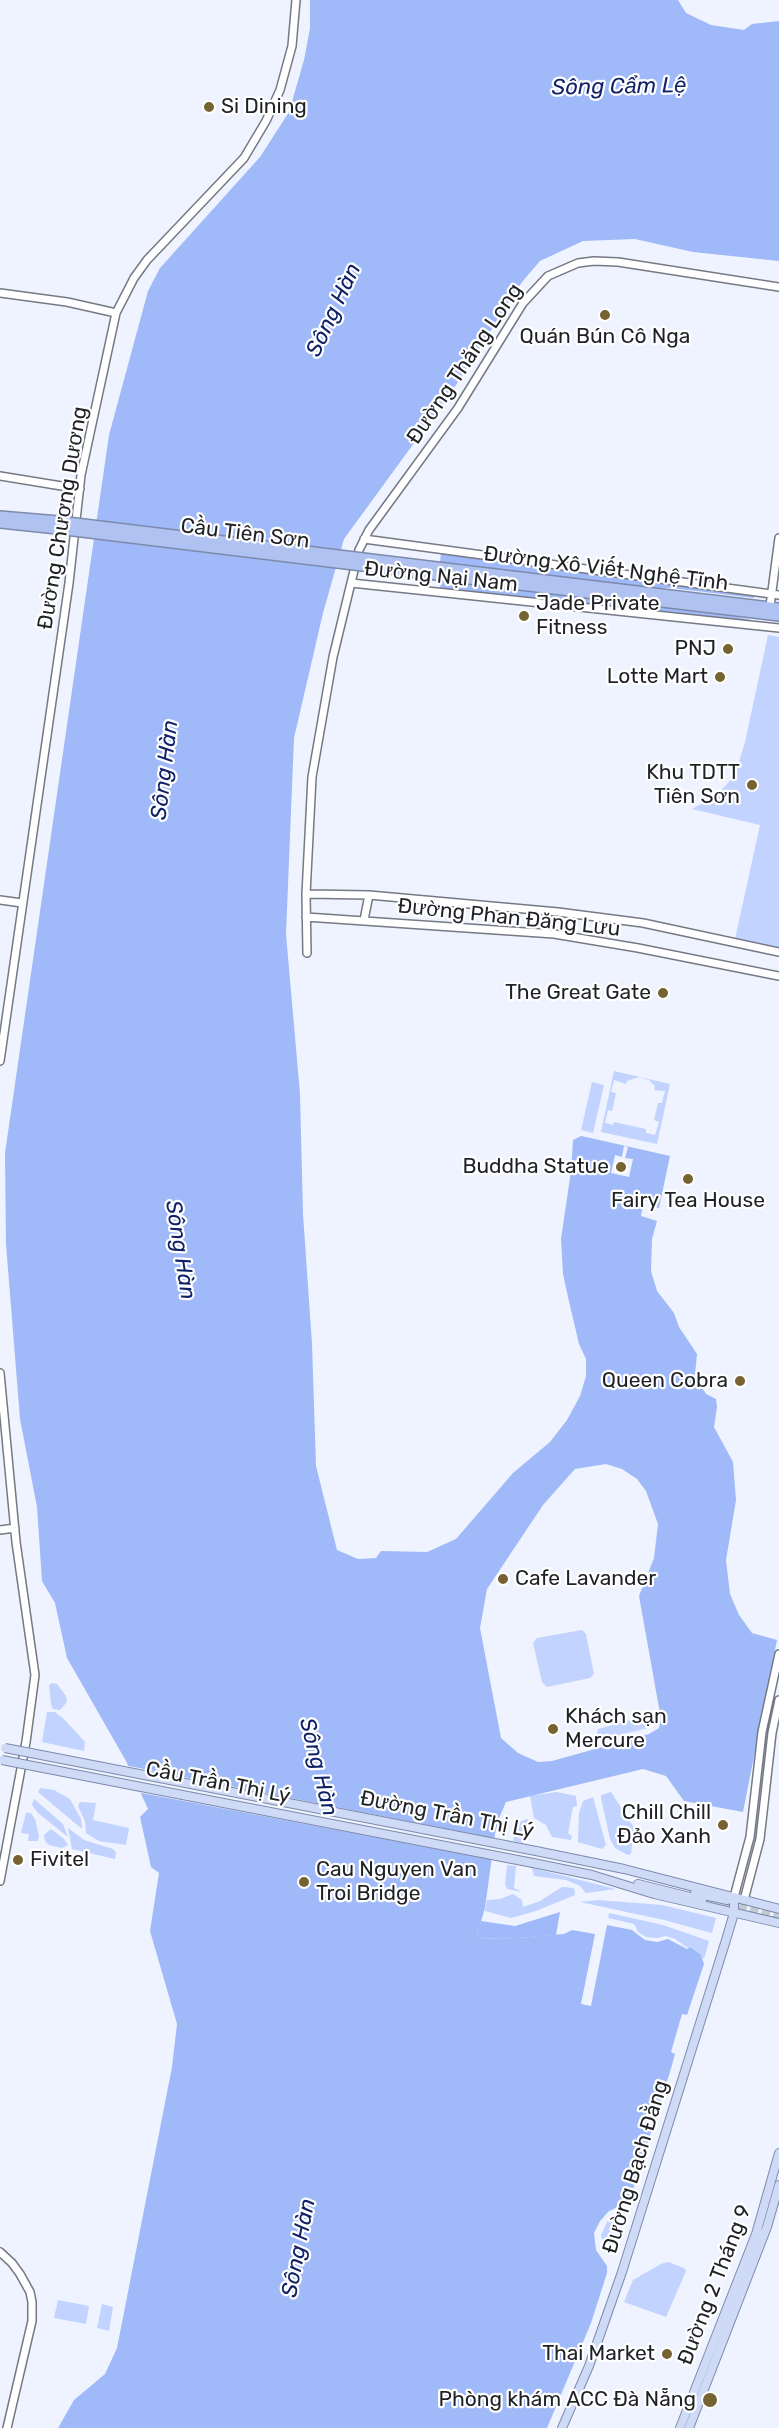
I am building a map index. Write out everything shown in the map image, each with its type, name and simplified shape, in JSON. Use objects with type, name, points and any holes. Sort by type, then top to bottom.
[{"type":"highway","points":[[0,516],[58,525]]},
{"type":"highway","points":[[0,523],[58,525]]},
{"type":"highway","name":"Cầu Tiên Sơn","points":[[58,525],[429,570]]},
{"type":"highway","name":"Đường Xô Viết Nghệ Tĩnh","points":[[429,570],[772,610],[779,616]]},
{"type":"main road","name":"Đường Trần Thị Lý","points":[[2,1748],[536,1851],[593,1863],[623,1874],[729,1901]]},
{"type":"main road","name":"Cầu Trần Thị Lý","points":[[1,1760],[533,1863]]},
{"type":"main road","name":"Đường Trần Thị Lý","points":[[533,1863],[592,1875],[654,1894],[779,1923]]},
{"type":"main road","points":[[592,1875],[729,1901],[744,1900],[779,1909]]},
{"type":"main road","points":[[729,1901],[734,1913],[744,1900]]},
{"type":"main road","name":"Đường Bạch Đằng","points":[[562,2428],[589,2366],[622,2272],[734,1913]]},
{"type":"main road","name":"Đường 2 Tháng 9","points":[[680,2428],[756,2234],[779,2153]]},
{"type":"main road","name":"Đường 2 Tháng 9","points":[[689,2428],[758,2250],[779,2185]]},
{"type":"street","name":"Đường Chương Dương","points":[[0,1061],[80,489],[116,313],[134,278],[147,260],[244,158],[266,121],[280,90],[292,46],[296,0]]},
{"type":"street","name":"Đường Thăng Long","points":[[307,953],[306,894],[312,777],[333,657],[355,562],[364,539],[458,408],[523,303],[548,276],[578,263],[594,261],[618,262],[779,287]]},
{"type":"street","points":[[0,293],[67,302],[116,313]]},
{"type":"street","points":[[0,476],[80,489]]},
{"type":"street","points":[[768,627],[775,594],[779,538]]},
{"type":"street","points":[[364,539],[775,594]]},
{"type":"street","name":"Đường Nại Nam","points":[[351,584],[779,628]]},
{"type":"street","name":"Đường Phan Đăng Lưu","points":[[306,894],[369,896],[558,912],[643,923],[779,952]]},
{"type":"street","points":[[364,920],[369,896]]},
{"type":"street","points":[[0,900],[22,903]]},
{"type":"street","name":"Đường Phan Đăng Lưu","points":[[306,917],[555,934],[779,976]]},
{"type":"street","points":[[0,1372],[15,1528],[35,1675],[28,1732],[0,1881]]},
{"type":"street","points":[[0,1530],[15,1528]]},
{"type":"street","points":[[729,1901],[752,1828],[762,1732],[779,1654]]},
{"type":"street","points":[[744,1900],[761,1830],[772,1733],[779,1700]]},
{"type":"street","points":[[762,1732],[772,1733]]},
{"type":"street","points":[[752,1828],[761,1830]]},
{"type":"street","points":[[0,2252],[12,2262],[20,2274],[30,2292],[32,2302],[30,2328],[7,2428]]},
{"type":"shaded area","points":[[441,553],[754,596],[754,598],[671,588],[640,588],[440,562]]},
{"type":"shaded area","points":[[441,580],[712,612],[752,620],[710,619],[440,590]]},
{"type":"shaded area","name":"Khu TDTT Tiên Sơn","points":[[768,635],[779,637],[779,949],[735,939],[760,825],[692,809],[716,796],[735,775],[745,742]]},
{"type":"shaded area","points":[[614,1071],[670,1084],[657,1144],[601,1132]],"holes":[[[639,1077],[649,1080],[655,1086],[654,1090],[665,1091],[662,1103],[658,1103],[654,1120],[659,1122],[655,1135],[646,1133],[646,1129],[614,1122],[613,1125],[605,1123],[608,1110],[612,1111],[616,1093],[611,1092],[614,1080],[626,1084],[627,1081]]]},
{"type":"shaded area","points":[[592,1082],[604,1085],[593,1133],[581,1130]]},
{"type":"shaded area","points":[[582,1630],[586,1634],[594,1674],[590,1678],[547,1687],[542,1682],[533,1643],[537,1638]]},
{"type":"shaded area","points":[[57,1684],[66,1696],[67,1702],[60,1710],[53,1709],[51,1704],[49,1685]]},
{"type":"shaded area","points":[[47,1712],[55,1712],[64,1719],[85,1742],[84,1751],[42,1742]]},
{"type":"shaded area","points":[[646,1716],[648,1728],[599,1740],[598,1729]]},
{"type":"shaded area","points":[[40,1788],[54,1790],[70,1799],[81,1819],[82,1829],[38,1792]]},
{"type":"shaded area","points":[[557,1792],[576,1796],[577,1806],[573,1807],[568,1833],[572,1836],[571,1840],[552,1837],[546,1825],[534,1818],[530,1796]]},
{"type":"shaded area","points":[[611,1792],[640,1837],[632,1845],[631,1854],[628,1855],[615,1848],[610,1839],[601,1795]]},
{"type":"shaded area","points":[[593,1797],[606,1845],[602,1849],[578,1842],[579,1813],[583,1801]]},
{"type":"shaded area","points":[[34,1799],[63,1824],[68,1837],[38,1813],[32,1805]]},
{"type":"shaded area","points":[[80,1802],[96,1803],[93,1820],[129,1828],[126,1845],[99,1841],[86,1833],[85,1821],[78,1806]]},
{"type":"shaded area","points":[[26,1813],[31,1813],[35,1819],[38,1841],[28,1841],[29,1834],[21,1833]]},
{"type":"shaded area","points":[[526,1819],[536,1822],[528,1821],[523,1843],[513,1841],[516,1824]]},
{"type":"shaded area","points":[[68,1828],[84,1840],[113,1849],[116,1852],[115,1859],[72,1849]]},
{"type":"shaded area","points":[[51,1829],[68,1845],[62,1848],[49,1845],[44,1835]]},
{"type":"shaded area","points":[[507,1865],[516,1866],[514,1888],[522,1892],[507,1889],[505,1884]]},
{"type":"shaded area","points":[[532,1868],[616,1889],[586,1893],[580,1886],[566,1880],[534,1876]]},
{"type":"shaded area","points":[[562,1887],[574,1888],[575,1895],[536,1911],[511,1918],[485,1911],[487,1900],[500,1899],[513,1894],[522,1900],[523,1907],[540,1901]]},
{"type":"shaded area","points":[[598,1900],[662,1905],[716,1918],[712,1933],[580,1902]]},
{"type":"shaded area","points":[[560,1912],[556,1935],[504,1939],[476,1938],[481,1921],[515,1926]]},
{"type":"shaded area","points":[[609,1913],[663,1925],[709,1941],[704,1959],[692,1947],[688,1948],[666,1936],[646,1937],[638,1932],[634,1924],[608,1918]]},
{"type":"shaded area","points":[[615,2216],[621,2225],[619,2237],[615,2246],[612,2245],[605,2250],[601,2235],[608,2220]]},
{"type":"shaded area","points":[[668,2262],[686,2271],[666,2317],[624,2302],[633,2280]]},
{"type":"shaded area","points":[[58,2300],[89,2306],[86,2324],[54,2318]]},
{"type":"shaded area","points":[[102,2304],[113,2307],[109,2331],[97,2328]]},
{"type":"water","points":[[310,0],[678,0],[686,13],[711,25],[744,30],[752,24],[779,21],[779,261],[693,252],[635,239],[583,241],[540,261],[522,282],[452,391],[344,539],[323,613],[294,738],[286,934],[300,1094],[303,1214],[312,1344],[316,1466],[337,1550],[358,1559],[376,1558],[381,1551],[427,1552],[456,1539],[513,1473],[550,1442],[567,1420],[580,1396],[586,1376],[586,1359],[579,1344],[563,1274],[561,1239],[573,1140],[581,1136],[670,1156],[659,1208],[655,1207],[656,1202],[644,1200],[641,1216],[657,1221],[652,1239],[651,1271],[657,1291],[674,1313],[679,1327],[697,1354],[694,1385],[716,1399],[714,1427],[733,1462],[736,1500],[726,1560],[730,1594],[739,1615],[752,1633],[777,1640],[743,1812],[684,1801],[666,1776],[643,1769],[506,1802],[500,1816],[495,1834],[485,1908],[476,1938],[504,1939],[564,1934],[572,1930],[595,1934],[581,2004],[591,2006],[607,1925],[632,1930],[645,1940],[657,1942],[668,1939],[687,1949],[691,1947],[701,1955],[704,1964],[687,2015],[682,2014],[671,2052],[675,2054],[670,2072],[629,2202],[609,2211],[600,2221],[594,2233],[596,2250],[607,2266],[607,2273],[591,2323],[547,2428],[58,2428],[74,2400],[105,2374],[117,2348],[172,2067],[177,2024],[150,1931],[159,1873],[151,1867],[140,1817],[148,1809],[126,1761],[67,1658],[55,1603],[42,1581],[37,1507],[20,1419],[6,1244],[5,1153],[109,435],[148,291],[160,268],[260,157],[289,112],[304,60],[310,28]],"holes":[[[606,1464],[622,1469],[637,1479],[646,1491],[658,1524],[654,1558],[639,1596],[661,1719],[659,1728],[649,1734],[552,1761],[538,1762],[518,1753],[501,1738],[480,1628],[487,1589],[543,1505],[575,1469]]]},
{"type":"pier","points":[[624,1146],[628,1147],[625,1158],[633,1159],[629,1177],[611,1173],[615,1155],[622,1157]]},
{"type":"pier","points":[[124,1765],[498,1839],[495,1860],[136,1792]]},
{"type":"tunnel","points":[[728,1901],[779,1913]]},
{"type":"tunnel","points":[[726,1906],[779,1919]]},
{"type":"place","name":"Si Dining","points":[[209,107]]},
{"type":"place","name":"Quán Bún Cô Nga","points":[[605,315]]},
{"type":"place","name":"Jade Private Fitness","points":[[524,616]]},
{"type":"place","name":"PNJ","points":[[728,649]]},
{"type":"place","name":"Lotte Mart","points":[[720,677]]},
{"type":"place","name":"Khu TDTT Tiên Sơn","points":[[752,785]]},
{"type":"place","name":"The Great Gate","points":[[663,993]]},
{"type":"place","name":"Buddha Statue","points":[[621,1167]]},
{"type":"place","name":"Fairy Tea House","points":[[688,1179]]},
{"type":"place","name":"Queen Cobra","points":[[740,1381]]},
{"type":"place","name":"Cafe Lavander","points":[[503,1579]]},
{"type":"place","name":"Khách sạn Mercure","points":[[553,1729]]},
{"type":"place","name":"Chill Chill Đảo Xanh","points":[[723,1825]]},
{"type":"place","name":"Fivitel","points":[[18,1860]]},
{"type":"place","name":"Cau Nguyen Van Troi Bridge","points":[[304,1882]]},
{"type":"place","name":"Thai Market","points":[[667,2354]]},
{"type":"place","name":"Phòng khám ACC Đà Nẵng","points":[[710,2400]]},
{"type":"water label","name":"Sông Cẩm Lệ","points":[[619,87]]},
{"type":"water label","name":"Sông Hàn","points":[[334,310]]},
{"type":"water label","name":"Sông Hàn","points":[[165,770]]},
{"type":"water label","name":"Sông Hàn","points":[[180,1250]]},
{"type":"water label","name":"Sông Hàn","points":[[318,1767]]},
{"type":"water label","name":"Sông Hàn","points":[[299,2248]]}]
